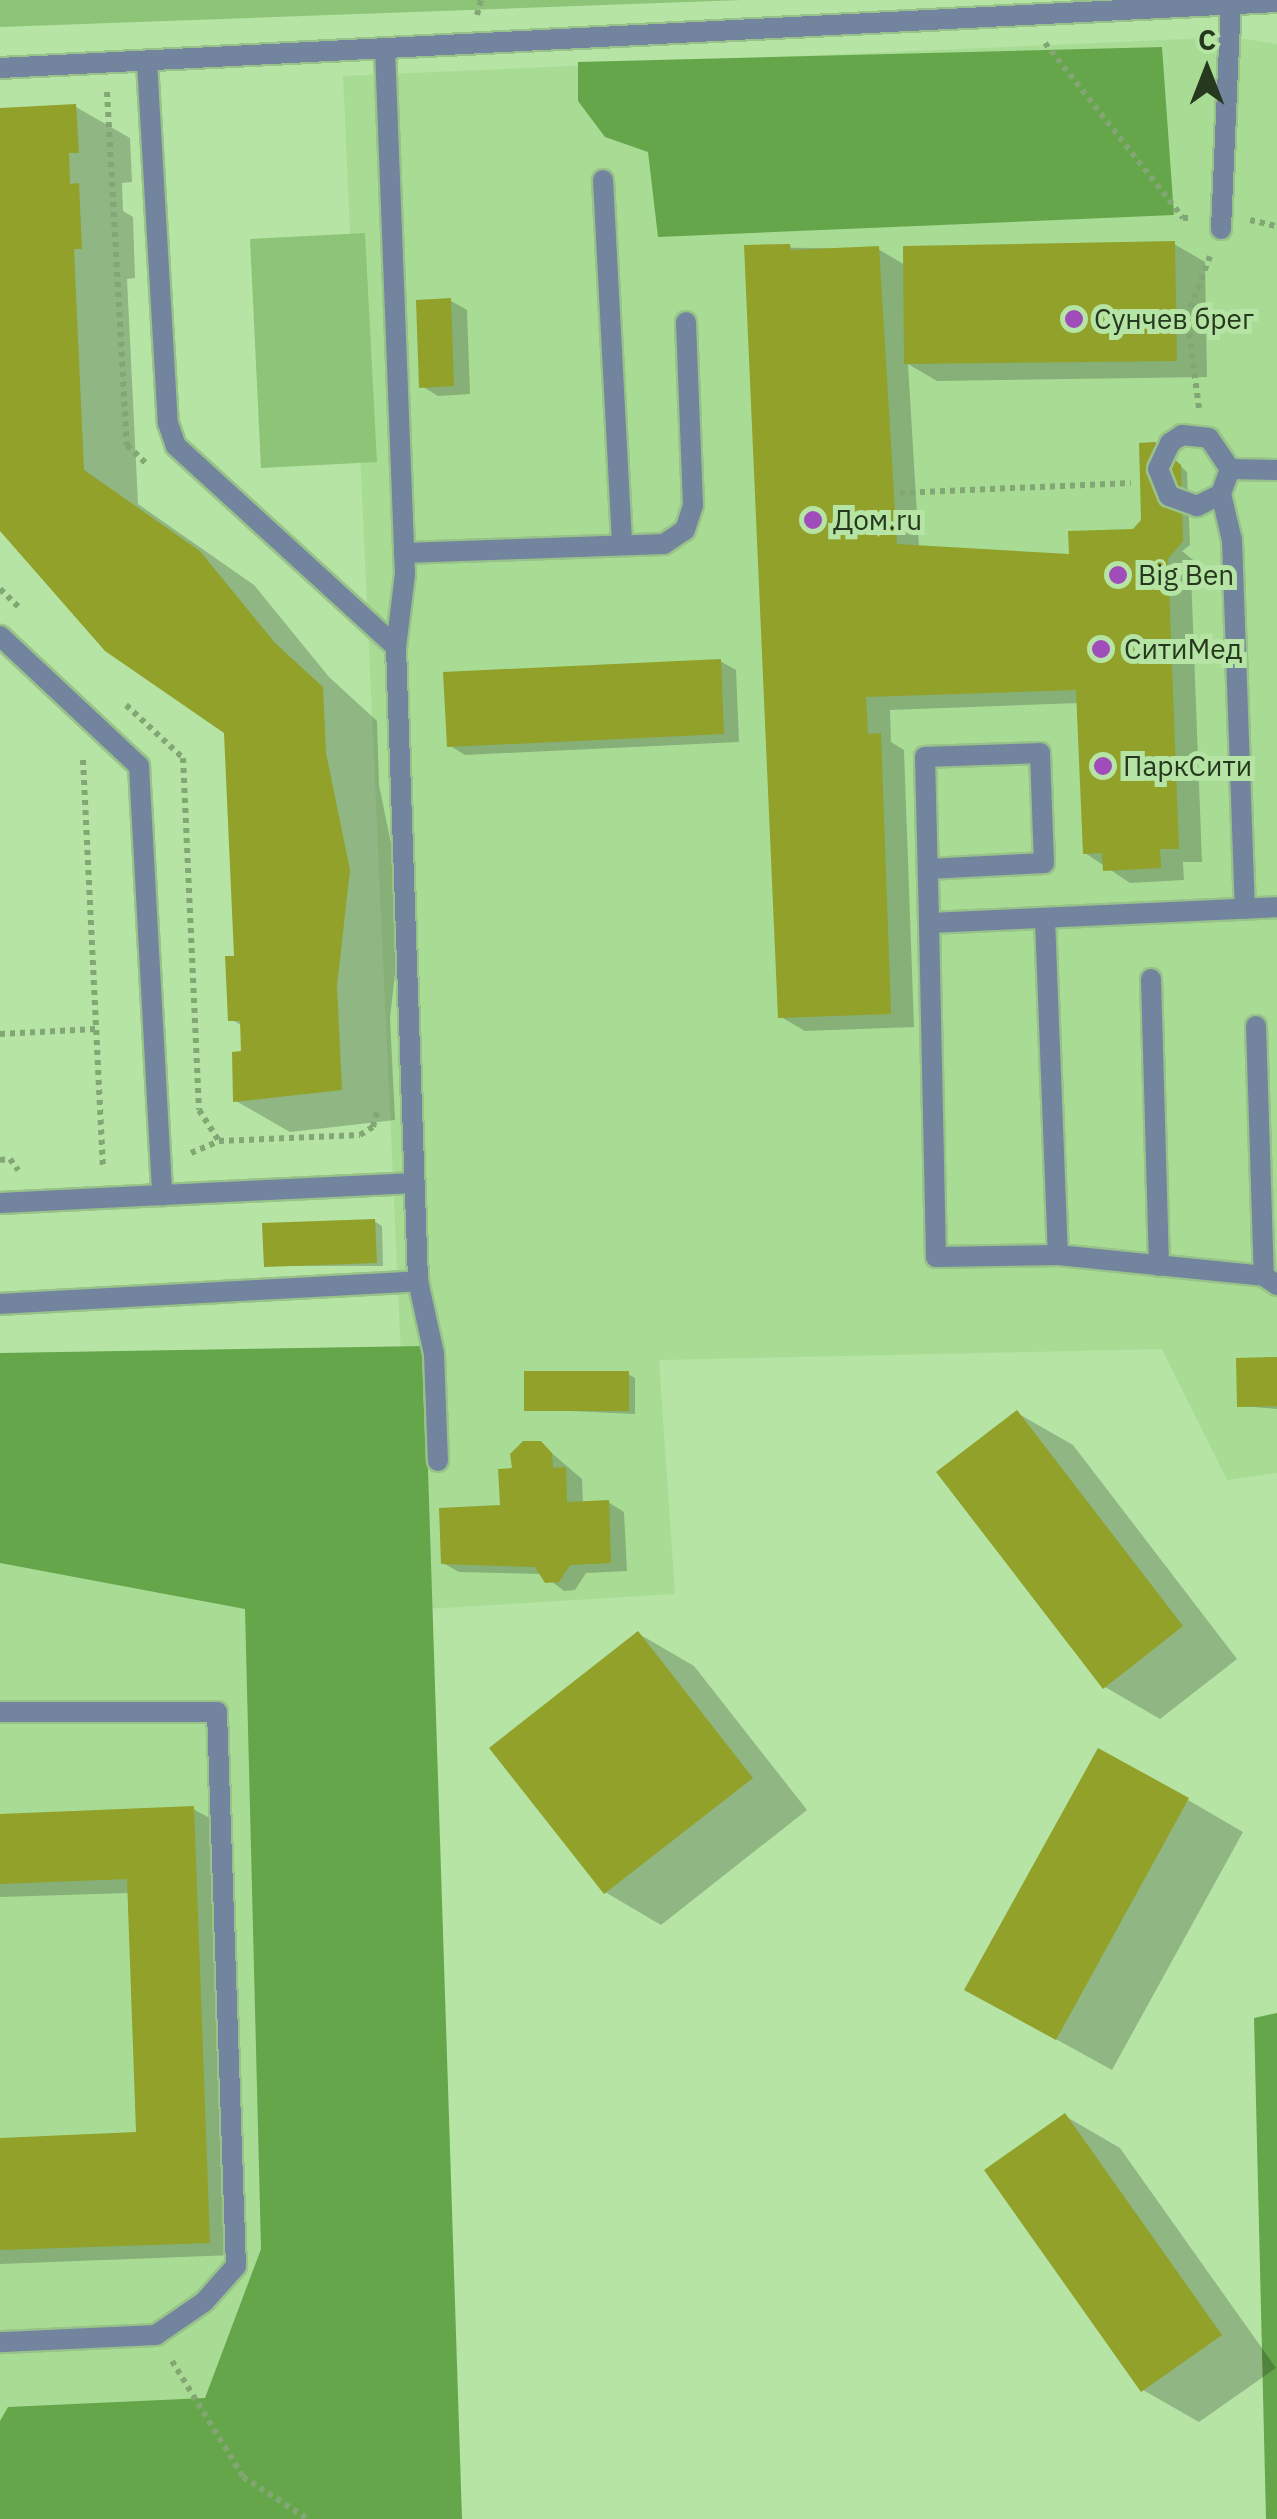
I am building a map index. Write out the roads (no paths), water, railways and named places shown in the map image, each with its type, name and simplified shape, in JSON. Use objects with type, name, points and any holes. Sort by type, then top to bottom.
[{"type":"lane","points":[[0,68],[1277,2]]},
{"type":"lane","points":[[1221,223],[1231,4]]},
{"type":"lane","points":[[385,49],[404,553],[396,646],[418,1282],[434,1354],[438,1461]]},
{"type":"lane","points":[[146,62],[168,424],[176,446],[396,646]]},
{"type":"lane","points":[[603,180],[622,545]]},
{"type":"lane","points":[[404,553],[664,544],[685,530],[693,505],[686,322]]},
{"type":"lane","points":[[1220,494],[1196,506],[1169,496],[1158,469],[1170,443],[1196,434],[1220,445],[1230,469],[1220,494],[1232,540],[1244,909]]},
{"type":"lane","points":[[1230,469],[1277,470]]},
{"type":"lane","points":[[0,636],[139,766],[162,1195]]},
{"type":"lane","points":[[928,869],[1044,864],[1040,752],[924,757],[936,1256],[1058,1255],[1270,1280],[1256,1026]]},
{"type":"lane","points":[[928,923],[1277,907]]},
{"type":"lane","points":[[1045,919],[1058,1255]]},
{"type":"lane","points":[[1151,978],[1159,1266]]},
{"type":"lane","points":[[0,1203],[415,1183]]},
{"type":"lane","points":[[0,1304],[418,1282]]},
{"type":"lane","points":[[0,1712],[217,1712],[236,2266],[204,2302],[156,2335],[0,2342]]},
{"type":"place","name":"Сунчев брег","points":[[1074,319]]},
{"type":"place","name":"Дом.ru","points":[[813,520]]},
{"type":"place","name":"Big Ben","points":[[1118,575]]},
{"type":"place","name":"СитиМед","points":[[1101,649]]},
{"type":"place","name":"ПаркСити","points":[[1103,766]]}]
